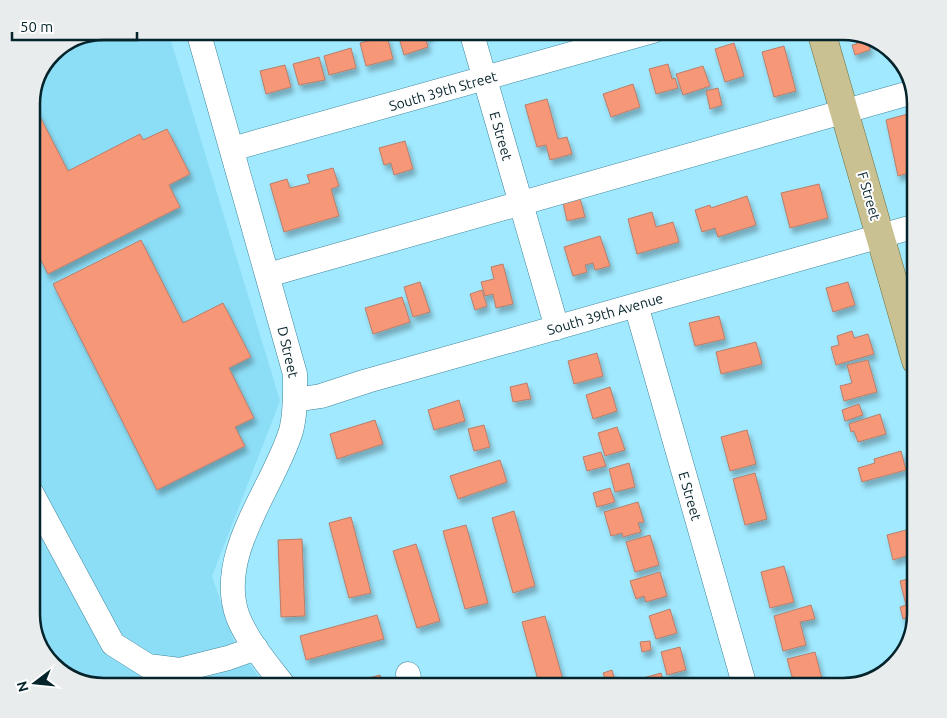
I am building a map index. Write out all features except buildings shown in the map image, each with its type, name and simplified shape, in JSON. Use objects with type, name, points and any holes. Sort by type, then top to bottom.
[{"type":"main road","name":"F Street","points":[[824,40],[907,331]]},
{"type":"street","name":"D Street","points":[[201,40],[294,366],[294,415],[286,444],[240,545],[233,576],[234,599],[238,617],[256,648],[278,678]]},
{"type":"street","name":"E Street","points":[[473,40],[557,328]]},
{"type":"street","name":"South 39th Street","points":[[232,149],[621,40]]},
{"type":"street","points":[[268,276],[906,94]]},
{"type":"street","name":"South 39th Avenue","points":[[295,400],[321,396],[367,381],[907,228]]},
{"type":"street","name":"E Street","points":[[636,305],[742,678]]},
{"type":"street","points":[[40,509],[113,644],[149,676],[228,658],[256,648]]},
{"type":"shaded area","points":[[171,40],[280,401],[212,576],[234,642],[260,678],[104,678],[83,675],[65,665],[56,656],[42,631],[40,618],[40,100],[42,87],[51,68],[68,51],[91,41]]}]
